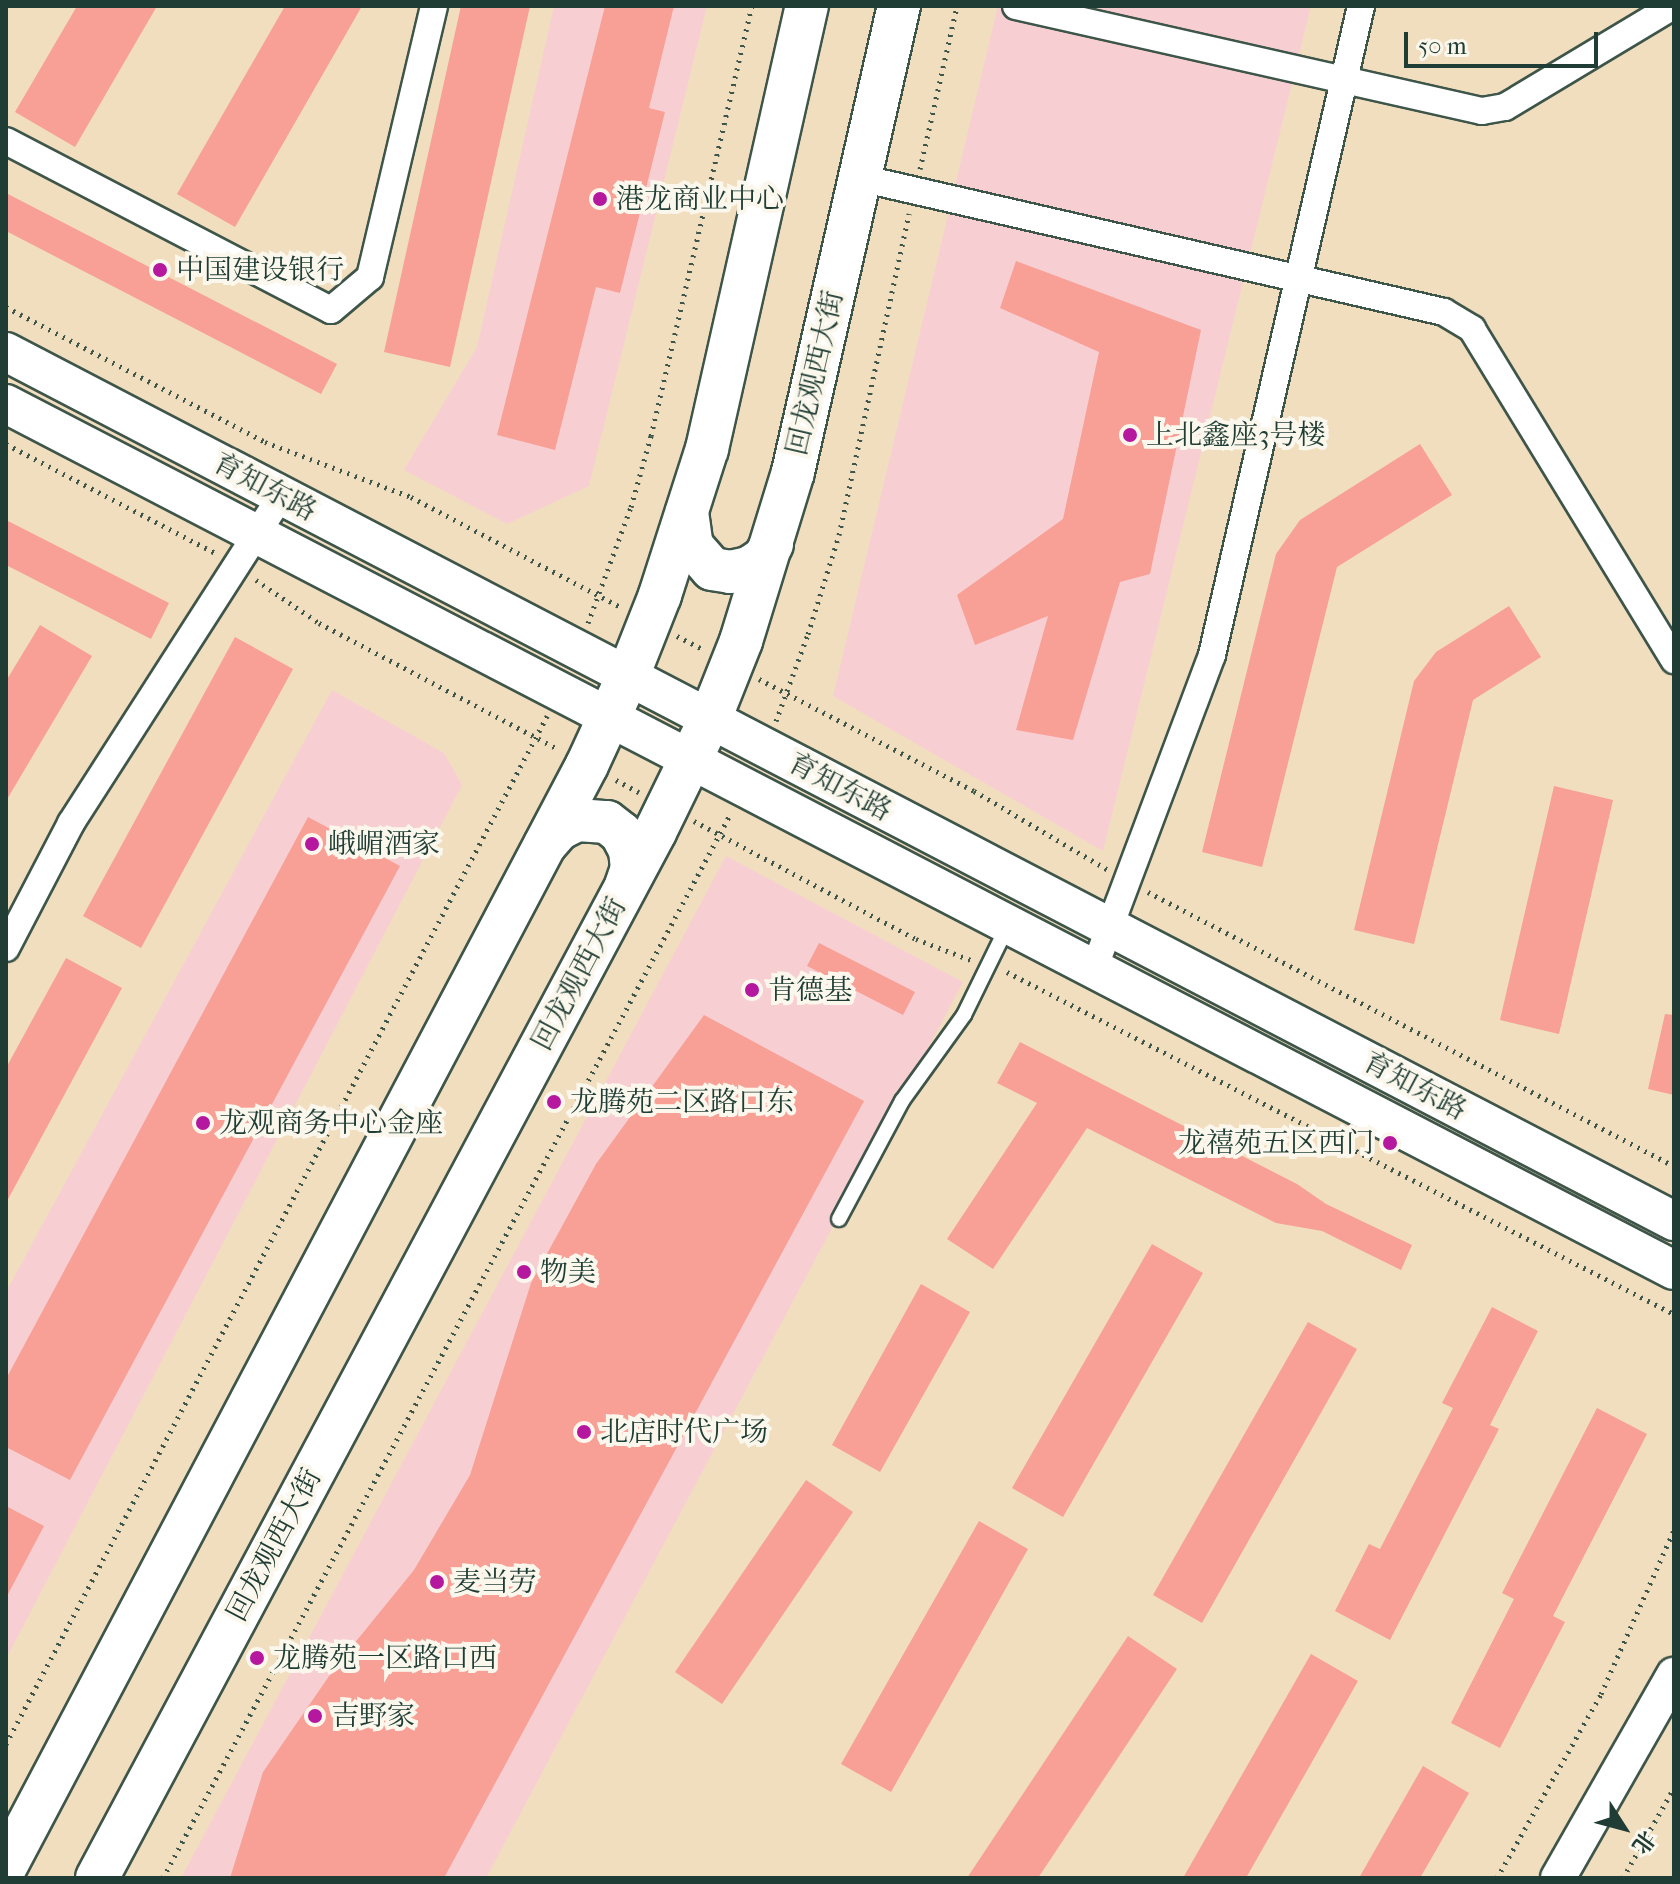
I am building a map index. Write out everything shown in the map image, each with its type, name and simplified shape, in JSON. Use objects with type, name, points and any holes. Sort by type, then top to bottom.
[{"type":"main road","points":[[6,1866],[610,718],[628,676],[707,449],[807,6]]},
{"type":"main road","name":"回龙观西大街","points":[[97,1878],[668,808],[710,719],[741,641],[793,472],[899,6]]},
{"type":"main road","name":"育知东路","points":[[6,352],[1674,1221]]},
{"type":"main road","name":"育知东路","points":[[6,404],[1674,1270]]},
{"type":"main road","points":[[687,512],[692,546],[712,569],[730,572],[749,568],[764,558],[772,544]]},
{"type":"main road","points":[[545,845],[559,829],[577,820],[607,822],[621,833],[630,850],[632,868],[626,885]]},
{"type":"street","points":[[6,141],[331,310],[370,277],[434,6]]},
{"type":"street","points":[[1016,6],[1482,111],[1505,107],[1673,6]]},
{"type":"street","points":[[1094,969],[1212,655],[1361,6]]},
{"type":"street","points":[[860,178],[1444,312],[1472,329],[1674,660]]},
{"type":"street","points":[[6,948],[71,823],[281,496]]},
{"type":"street","points":[[1558,1878],[1674,1675]]},
{"type":"lane","points":[[839,1219],[902,1101],[964,1015],[1008,924]]},
{"type":"path","points":[[612,563],[651,436],[752,6]]},
{"type":"path","points":[[797,667],[839,535],[957,6]]},
{"type":"path","name":"育知东路","points":[[6,307],[265,442],[411,497],[579,585]]},
{"type":"path","name":"育知东路","points":[[826,713],[974,791],[1128,881],[1674,1166]]},
{"type":"path","points":[[507,723],[916,939],[1039,986],[1674,1314]]},
{"type":"path","points":[[6,1744],[525,759]]},
{"type":"path","points":[[163,1878],[707,858]]},
{"type":"path","points":[[1497,1878],[1601,1694],[1674,1530]]},
{"type":"path","points":[[1623,1878],[1674,1788]]},
{"type":"shaded area","name":"港龙商业中心","points":[[554,6],[707,6],[589,486],[507,524],[404,470],[477,347]]},
{"type":"shaded area","points":[[998,6],[1311,6],[1103,851],[833,696]]},
{"type":"shaded area","points":[[332,690],[444,753],[462,785],[6,1659],[6,1292]]},
{"type":"shaded area","name":"北店时代广场","points":[[726,856],[963,982],[486,1878],[181,1878]]},
{"type":"building","points":[[77,6],[157,6],[75,147],[15,112]]},
{"type":"building","points":[[285,6],[362,6],[235,227],[177,194]]},
{"type":"building","points":[[461,6],[530,6],[450,367],[384,352]]},
{"type":"building","name":"港龙商业中心","points":[[605,6],[674,6],[649,108],[665,112],[620,293],[596,287],[555,450],[497,435]]},
{"type":"building","points":[[6,193],[337,364],[321,394],[6,231]]},
{"type":"building","name":"上北鑫座3号楼","points":[[1016,261],[1201,330],[1150,574],[1120,582],[1073,740],[1016,730],[1048,616],[975,645],[957,595],[1063,519],[1099,352],[1000,308]]},
{"type":"building","points":[[1420,444],[1452,495],[1337,567],[1262,867],[1202,852],[1276,554],[1300,520]]},
{"type":"building","points":[[6,520],[169,603],[151,639],[6,565]]},
{"type":"building","points":[[1509,606],[1541,657],[1473,700],[1414,944],[1354,930],[1414,681],[1436,652]]},
{"type":"building","points":[[40,625],[92,656],[6,801],[6,681]]},
{"type":"building","points":[[235,637],[293,669],[141,948],[83,916]]},
{"type":"building","points":[[1554,786],[1613,800],[1559,1034],[1500,1020]]},
{"type":"building","name":"龙观商务中心金座","points":[[308,817],[400,866],[70,1480],[6,1447],[6,1379]]},
{"type":"building","points":[[819,943],[915,992],[903,1015],[807,966]]},
{"type":"building","points":[[66,958],[122,988],[6,1203],[6,1068]]},
{"type":"building","points":[[1665,1014],[1674,1015],[1674,1095],[1648,1089]]},
{"type":"building","name":"北店时代广场","points":[[704,1015],[864,1101],[444,1878],[230,1878],[263,1772],[336,1666],[414,1570],[470,1475],[531,1283],[596,1164]]},
{"type":"building","points":[[1020,1042],[1297,1184],[1326,1204],[1412,1245],[1401,1270],[1322,1231],[1276,1223],[1087,1128],[993,1269],[947,1239],[1037,1103],[997,1083]]},
{"type":"building","points":[[1152,1244],[1203,1273],[1063,1517],[1012,1488]]},
{"type":"building","points":[[921,1284],[970,1312],[880,1472],[832,1445]]},
{"type":"building","points":[[1492,1307],[1538,1331],[1490,1425],[1499,1429],[1390,1640],[1335,1611],[1369,1544],[1380,1549],[1453,1408],[1442,1403]]},
{"type":"building","points":[[1308,1322],[1357,1349],[1202,1623],[1153,1595]]},
{"type":"building","points":[[1597,1408],[1647,1434],[1553,1616],[1565,1622],[1500,1748],[1451,1723],[1514,1599],[1502,1593]]},
{"type":"building","points":[[806,1480],[853,1512],[722,1704],[675,1672]]},
{"type":"building","points":[[6,1506],[44,1526],[6,1598]]},
{"type":"building","points":[[979,1521],[1028,1549],[891,1792],[841,1764]]},
{"type":"building","points":[[1128,1636],[1177,1669],[1038,1878],[967,1878]]},
{"type":"building","points":[[1311,1654],[1358,1681],[1246,1878],[1183,1878]]},
{"type":"building","points":[[1423,1766],[1469,1793],[1420,1878],[1359,1878]]},
{"type":"place","name":"港龙商业中心","points":[[600,199]]},
{"type":"place","name":"中国建设银行","points":[[160,270]]},
{"type":"place","name":"上北鑫座3号楼","points":[[1130,435]]},
{"type":"place","name":"峨嵋酒家","points":[[312,844]]},
{"type":"place","name":"肯德基","points":[[752,990]]},
{"type":"place","name":"龙腾苑二区路口东","points":[[554,1102]]},
{"type":"place","name":"龙观商务中心金座","points":[[203,1123]]},
{"type":"place","name":"龙禧苑五区西门","points":[[1390,1143]]},
{"type":"place","name":"物美","points":[[524,1272]]},
{"type":"place","name":"北店时代广场","points":[[584,1432]]},
{"type":"place","name":"麦当劳","points":[[437,1582]]},
{"type":"place","name":"龙腾苑一区路口西","points":[[257,1658]]},
{"type":"place","name":"吉野家","points":[[315,1716]]}]
